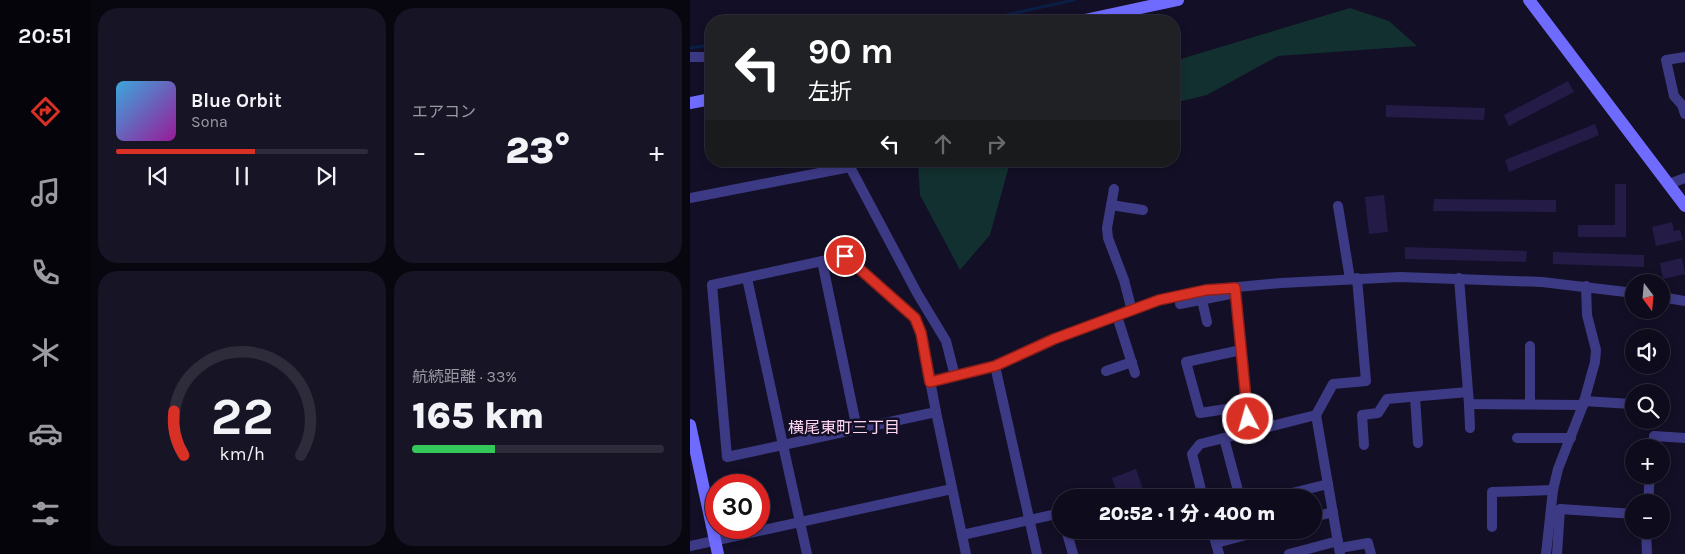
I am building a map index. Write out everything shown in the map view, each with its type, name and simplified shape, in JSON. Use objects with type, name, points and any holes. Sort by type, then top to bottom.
[{"type":"street","points":[[1108,15],[1178,0]]},
{"type":"street","points":[[1529,0],[1685,206]]},
{"type":"street","points":[[690,57],[705,57]]},
{"type":"street","points":[[1685,57],[1666,60],[1674,96],[1682,105],[1685,114]]},
{"type":"street","points":[[690,103],[705,99]]},
{"type":"street","points":[[690,198],[837,167]]},
{"type":"street","points":[[853,167],[917,293],[946,341],[955,376]]},
{"type":"street","points":[[1669,184],[1685,178]]},
{"type":"street","points":[[1114,189],[1107,228],[1108,238],[1124,280],[1132,311]]},
{"type":"street","points":[[1111,205],[1143,210]]},
{"type":"street","points":[[1338,206],[1354,278],[1366,381],[1333,384],[1316,414],[1339,548]]},
{"type":"street","points":[[936,412],[727,457],[712,285],[845,256],[915,318],[921,333],[966,554]]},
{"type":"street","points":[[822,261],[857,429]]},
{"type":"street","points":[[748,278],[807,554]]},
{"type":"street","points":[[1180,304],[1280,283],[1354,278],[1459,278],[1586,286],[1625,292]]},
{"type":"street","points":[[1459,278],[1470,428]]},
{"type":"street","points":[[1546,554],[1553,490],[1558,468],[1571,438],[1595,362],[1596,350],[1586,315],[1586,286]]},
{"type":"street","points":[[930,382],[995,366],[1054,339],[1159,300],[1206,290],[1235,291]]},
{"type":"street","points":[[1235,291],[1249,432]]},
{"type":"street","points":[[1670,298],[1685,301]]},
{"type":"street","points":[[1202,300],[1206,322]]},
{"type":"street","points":[[1106,371],[1134,368],[1117,316]]},
{"type":"street","points":[[1530,346],[1530,404]]},
{"type":"street","points":[[1241,350],[1186,362],[1200,413],[1246,406]]},
{"type":"street","points":[[995,366],[1037,554]]},
{"type":"street","points":[[1364,445],[1362,415],[1378,413],[1387,399],[1468,392]]},
{"type":"street","points":[[1415,397],[1418,443]]},
{"type":"street","points":[[1469,404],[1625,404]]},
{"type":"street","points":[[1201,489],[1192,454],[1200,444],[1316,414]]},
{"type":"street","points":[[690,425],[718,554]]},
{"type":"street","points":[[1654,439],[1654,436],[1685,438]]},
{"type":"street","points":[[1224,438],[1238,489]]},
{"type":"street","points":[[1517,438],[1571,438]]},
{"type":"street","points":[[1308,489],[1328,484]]},
{"type":"street","points":[[690,546],[952,489]]},
{"type":"street","points":[[1492,528],[1492,492],[1553,490]]},
{"type":"street","points":[[1557,554],[1560,508],[1625,513]]},
{"type":"street","points":[[1322,515],[1333,512]]},
{"type":"street","points":[[962,535],[1052,515]]},
{"type":"street","points":[[1069,539],[1073,554]]},
{"type":"street","points":[[1215,539],[1219,554]]},
{"type":"street","points":[[1216,543],[1231,539]]},
{"type":"street","points":[[1646,539],[1646,554]]},
{"type":"street","points":[[1289,554],[1368,543],[1371,554]]},
{"type":"green space","points":[[1350,8],[1389,21],[1417,46],[1278,56],[1207,95],[1180,102],[1180,59]]},
{"type":"green space","points":[[918,167],[1009,167],[990,235],[960,270],[920,195]]},
{"type":"building","points":[[1568,81],[1574,92],[1509,126],[1504,115]]},
{"type":"building","points":[[1386,105],[1485,108],[1484,120],[1386,117]]},
{"type":"building","points":[[1595,124],[1599,135],[1509,172],[1505,160]]},
{"type":"building","points":[[1615,184],[1626,184],[1626,237],[1578,237],[1578,225],[1615,225]]},
{"type":"building","points":[[1384,195],[1388,232],[1369,234],[1365,197]]},
{"type":"building","points":[[1434,199],[1556,200],[1556,212],[1433,211]]},
{"type":"building","points":[[1672,222],[1674,231],[1680,230],[1683,240],[1656,246],[1652,227]]},
{"type":"building","points":[[1405,247],[1527,251],[1526,262],[1405,259]]},
{"type":"building","points":[[1553,252],[1644,255],[1644,267],[1553,264]]},
{"type":"building","points":[[1682,258],[1685,274],[1670,277],[1670,274],[1662,274],[1660,263]]},
{"type":"building","points":[[1136,469],[1143,489],[1116,489],[1112,478]]},
{"type":"waterway","points":[[1005,15],[1074,0]]},
{"type":"waterway","points":[[690,48],[705,46]]},
{"type":"district","name":"横尾東町三丁目","points":[[844,427]]},
{"type":"route","points":[[845,256],[915,318],[921,333],[930,382],[995,366],[1054,339],[1089,328],[1159,300],[1206,290],[1235,288],[1248,419]]}]
